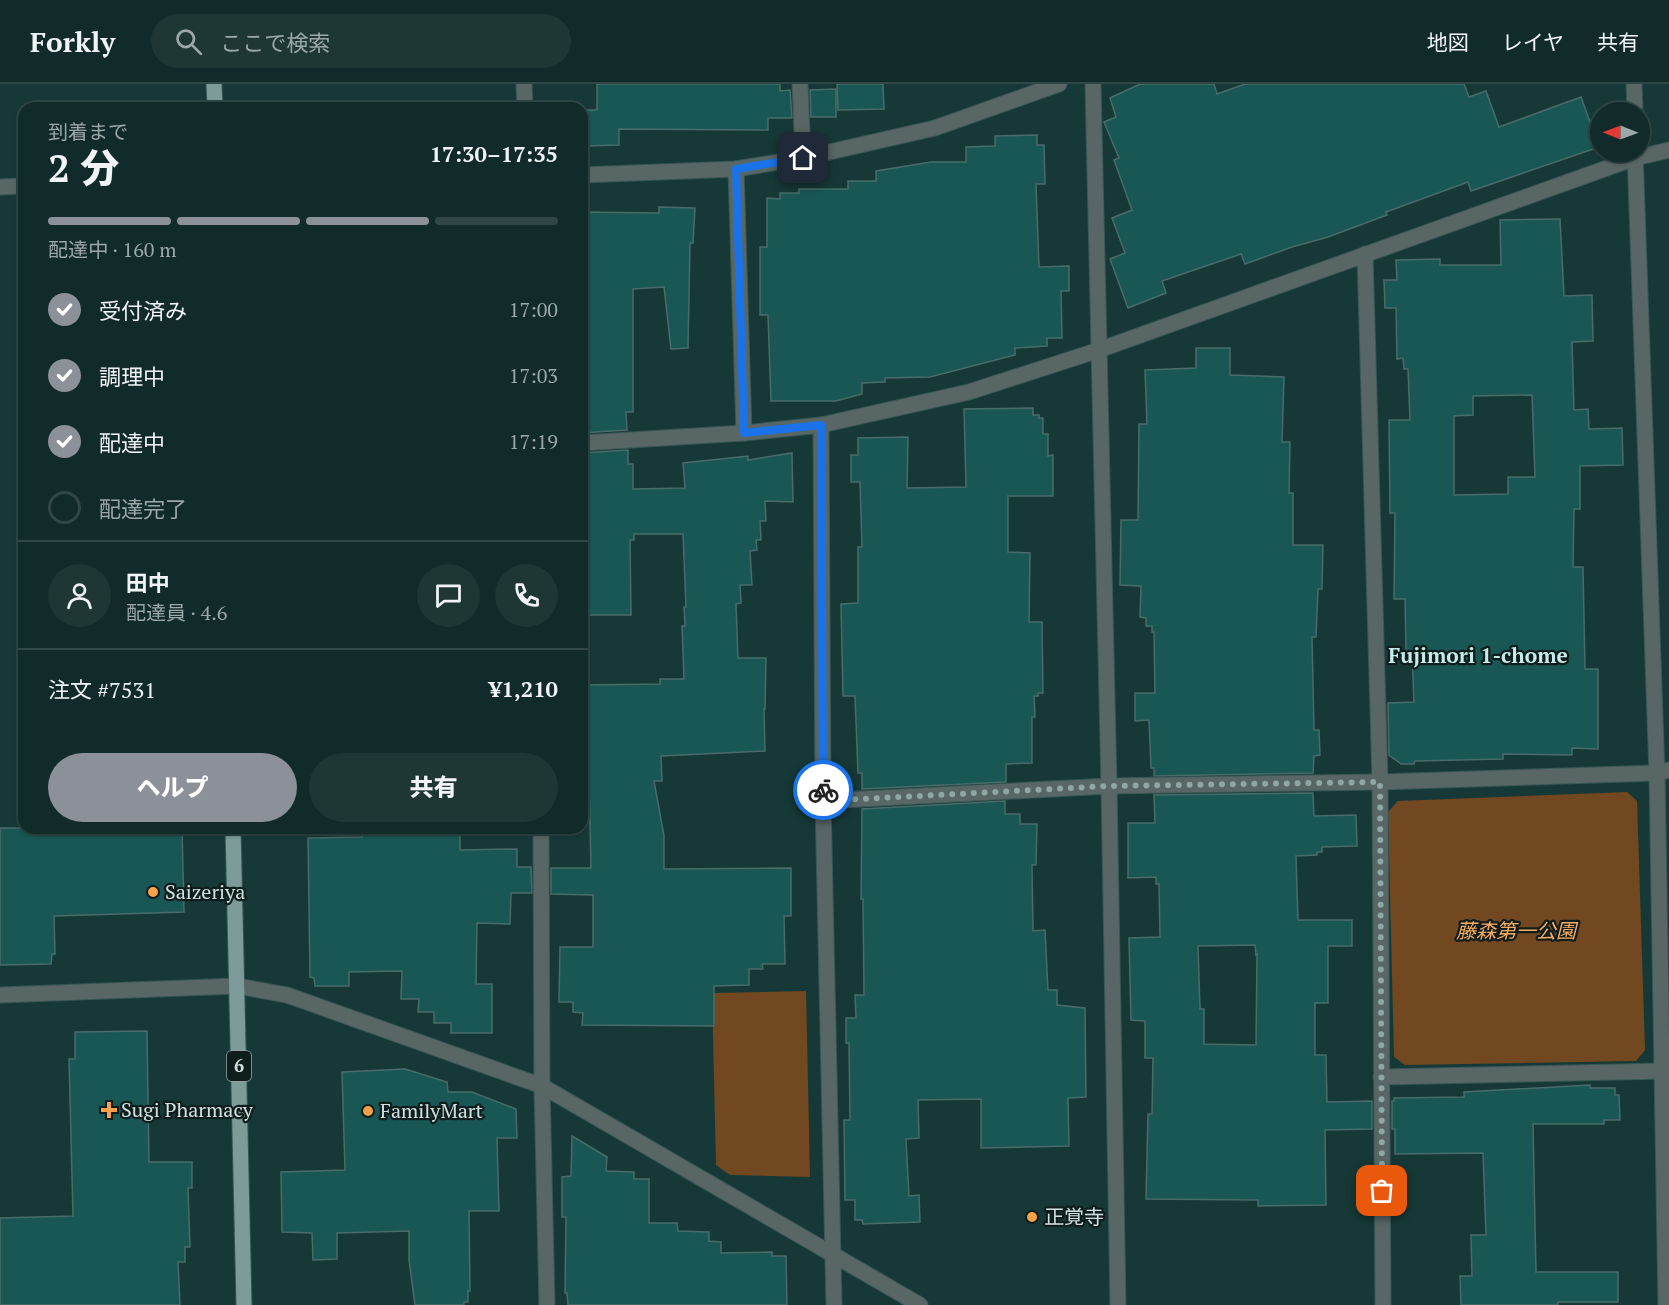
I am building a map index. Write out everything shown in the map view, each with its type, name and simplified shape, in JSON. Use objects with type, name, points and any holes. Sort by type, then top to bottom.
[{"type":"main road","points":[[214,84],[214,102]]},
{"type":"main road","name":"6","points":[[233,834],[244,1305]]},
{"type":"street","points":[[524,84],[525,102]]},
{"type":"street","points":[[800,84],[803,158]]},
{"type":"street","points":[[588,175],[736,169],[803,158],[935,128],[1059,84]]},
{"type":"street","points":[[1093,84],[1118,1305]]},
{"type":"street","points":[[1634,84],[1635,102]]},
{"type":"street","points":[[1650,153],[1669,150]]},
{"type":"street","points":[[588,443],[744,433],[821,425],[969,392],[1099,350],[1616,162]]},
{"type":"street","points":[[1635,162],[1663,772],[1666,1305]]},
{"type":"street","points":[[736,169],[744,433]]},
{"type":"street","points":[[0,187],[18,186]]},
{"type":"street","points":[[1365,254],[1380,782],[1383,1305]]},
{"type":"street","points":[[821,425],[823,801],[834,1305]]},
{"type":"street","points":[[823,801],[1109,786],[1380,782],[1663,772]]},
{"type":"street","points":[[541,834],[542,1086],[547,1305]]},
{"type":"street","points":[[0,995],[237,987],[287,995],[542,1086],[920,1305]]},
{"type":"street","points":[[1381,1077],[1663,1071]]},
{"type":"green space","name":"藤森第一公園","points":[[1627,792],[1637,801],[1645,1050],[1636,1061],[1405,1065],[1394,1057],[1388,812],[1398,801]]},
{"type":"green space","points":[[806,991],[810,1177],[730,1175],[716,1165],[712,993]]},
{"type":"building","points":[[597,84],[780,84],[780,91],[790,90],[792,118],[768,118],[768,130],[619,129],[619,145],[588,146],[588,110],[597,110]]},
{"type":"building","points":[[837,84],[883,84],[884,109],[838,110]]},
{"type":"building","points":[[1140,84],[1214,84],[1217,94],[1245,84],[1464,84],[1469,97],[1486,91],[1499,127],[1581,97],[1590,122],[1590,150],[1471,191],[1468,182],[1386,212],[1387,215],[1328,237],[1245,264],[1241,254],[1162,281],[1166,293],[1128,308],[1110,259],[1125,253],[1112,218],[1132,210],[1114,160],[1119,158],[1104,122],[1116,117],[1110,98]]},
{"type":"building","points":[[836,89],[836,117],[811,117],[810,90]]},
{"type":"building","points":[[1037,135],[1037,145],[1044,145],[1045,184],[1036,184],[1039,267],[1069,266],[1069,291],[1061,291],[1062,338],[1047,338],[1047,346],[1015,348],[1015,355],[930,377],[885,378],[885,382],[862,383],[862,394],[836,401],[771,401],[768,315],[760,315],[760,247],[767,247],[767,198],[780,199],[780,193],[799,193],[799,189],[848,189],[848,181],[876,181],[876,171],[931,162],[966,162],[966,147],[995,146],[995,136]]},
{"type":"building","points":[[659,207],[695,208],[693,243],[690,243],[688,348],[671,349],[664,287],[633,289],[633,412],[626,412],[627,430],[588,433],[588,212],[659,213]]},
{"type":"building","points":[[1560,219],[1564,296],[1592,295],[1593,341],[1572,342],[1574,410],[1588,409],[1589,429],[1622,428],[1623,465],[1580,466],[1580,509],[1574,509],[1573,567],[1583,567],[1585,669],[1598,669],[1598,749],[1572,748],[1572,755],[1503,754],[1503,759],[1415,761],[1414,764],[1401,764],[1389,755],[1388,703],[1414,702],[1412,651],[1406,651],[1405,599],[1394,599],[1395,513],[1390,513],[1389,420],[1410,420],[1408,369],[1404,369],[1403,358],[1397,359],[1396,308],[1385,308],[1384,280],[1397,280],[1396,260],[1440,259],[1440,265],[1501,265],[1500,220]],"holes":[[[1532,395],[1535,477],[1508,477],[1508,494],[1454,495],[1454,416],[1473,415],[1473,396]]]},
{"type":"building","points":[[1196,348],[1230,348],[1230,375],[1284,377],[1282,442],[1290,442],[1289,493],[1293,493],[1293,545],[1323,545],[1322,589],[1318,589],[1316,637],[1312,637],[1314,730],[1319,730],[1320,755],[1314,756],[1313,773],[1154,776],[1154,768],[1151,768],[1149,720],[1135,721],[1135,693],[1155,693],[1154,632],[1152,632],[1152,626],[1146,626],[1146,618],[1140,617],[1141,586],[1120,585],[1121,520],[1138,520],[1139,424],[1147,424],[1145,370],[1196,368]]},
{"type":"building","points":[[1033,408],[1033,415],[1043,418],[1043,434],[1048,434],[1048,456],[1053,455],[1053,496],[1008,496],[1008,552],[1030,553],[1029,622],[1042,622],[1043,693],[1034,696],[1032,763],[1006,764],[1006,782],[862,789],[862,773],[858,773],[855,696],[843,696],[841,604],[858,603],[858,547],[862,547],[860,482],[851,482],[851,455],[858,455],[858,438],[908,437],[907,488],[966,487],[964,409]]},
{"type":"building","points":[[628,450],[628,464],[633,464],[633,489],[685,488],[683,463],[748,456],[748,460],[792,453],[793,502],[765,501],[766,521],[760,521],[761,540],[756,540],[757,550],[750,551],[752,585],[740,585],[741,603],[736,604],[738,658],[766,658],[765,751],[661,756],[662,781],[654,781],[664,836],[664,869],[791,868],[791,916],[784,916],[785,964],[762,964],[763,969],[749,969],[749,985],[714,986],[714,1026],[582,1025],[583,1013],[573,1012],[573,1002],[559,1002],[560,947],[593,947],[593,895],[551,894],[551,868],[591,868],[588,685],[660,684],[660,679],[684,679],[682,626],[685,626],[684,607],[686,607],[683,534],[634,534],[634,540],[630,540],[631,615],[588,615],[588,453]]},
{"type":"building","points":[[1313,793],[1314,816],[1356,815],[1357,846],[1322,847],[1322,852],[1317,852],[1317,855],[1296,856],[1298,920],[1352,920],[1352,946],[1328,946],[1328,1003],[1315,1003],[1315,1055],[1326,1055],[1327,1102],[1372,1101],[1372,1129],[1325,1130],[1326,1205],[1258,1206],[1258,1200],[1146,1199],[1148,1114],[1152,1114],[1153,1058],[1145,1058],[1145,1021],[1131,1020],[1129,938],[1160,937],[1159,884],[1156,884],[1156,877],[1128,878],[1128,823],[1155,823],[1154,795]],"holes":[[[1255,945],[1256,1045],[1204,1044],[1204,1009],[1200,1009],[1198,946]]]},
{"type":"building","points":[[1005,801],[1005,814],[1020,814],[1020,824],[1037,824],[1036,865],[1032,865],[1033,931],[1045,930],[1048,990],[1057,990],[1057,1005],[1085,1008],[1086,1097],[1068,1098],[1069,1146],[981,1148],[981,1099],[918,1100],[919,1138],[906,1139],[909,1196],[919,1195],[920,1222],[863,1224],[862,1220],[855,1220],[855,1200],[845,1200],[844,1120],[850,1120],[849,1043],[846,1043],[846,1018],[856,1018],[855,995],[864,995],[863,899],[861,899],[862,809]]},
{"type":"building","points":[[0,828],[18,828],[18,834],[182,834],[184,912],[54,916],[55,954],[52,954],[51,964],[0,965]]},
{"type":"building","points":[[362,834],[460,834],[460,850],[517,849],[517,867],[531,867],[532,893],[511,893],[510,924],[477,923],[476,984],[492,984],[492,1033],[451,1033],[451,1023],[434,1023],[434,1012],[418,1012],[419,999],[401,999],[402,971],[349,972],[349,986],[315,986],[314,978],[310,977],[308,838],[362,837]]},
{"type":"building","points":[[147,1031],[149,1162],[192,1162],[192,1188],[188,1188],[190,1247],[185,1247],[185,1262],[178,1262],[180,1305],[0,1305],[0,1218],[73,1216],[69,1059],[75,1059],[75,1032]]},
{"type":"building","points":[[405,1069],[447,1082],[448,1092],[472,1092],[516,1109],[517,1138],[497,1138],[499,1211],[469,1211],[470,1291],[468,1291],[468,1302],[464,1302],[464,1305],[415,1305],[409,1260],[409,1231],[337,1233],[337,1259],[313,1260],[312,1233],[282,1232],[281,1172],[345,1170],[342,1072]]},
{"type":"building","points":[[1590,1085],[1590,1088],[1615,1088],[1615,1095],[1619,1095],[1620,1120],[1604,1120],[1604,1124],[1533,1124],[1536,1272],[1618,1272],[1618,1302],[1558,1302],[1558,1305],[1461,1305],[1460,1276],[1472,1276],[1471,1235],[1486,1235],[1483,1153],[1395,1154],[1392,1101],[1394,1098],[1464,1097],[1464,1092]]},
{"type":"building","points":[[572,1136],[607,1157],[606,1171],[634,1172],[634,1179],[649,1179],[649,1223],[677,1223],[678,1231],[709,1232],[709,1241],[721,1242],[721,1253],[772,1252],[772,1256],[786,1256],[787,1305],[568,1305],[567,1293],[565,1293],[566,1217],[562,1217],[562,1177],[571,1176]]},
{"type":"way so far","points":[[823,790],[823,801],[1109,786],[1380,782],[1382,1191]]},
{"type":"place","name":"Saizeriya","points":[[153,892]]},
{"type":"place","name":"Sugi Pharmacy","points":[[109,1110]]},
{"type":"place","name":"FamilyMart","points":[[368,1111]]},
{"type":"place","name":"正覚寺","points":[[1032,1217]]},
{"type":"district","name":"Fujimori 1-chome","points":[[1478,656]]},
{"type":"route","points":[[803,158],[736,169],[744,433],[821,425],[823,790]]}]
